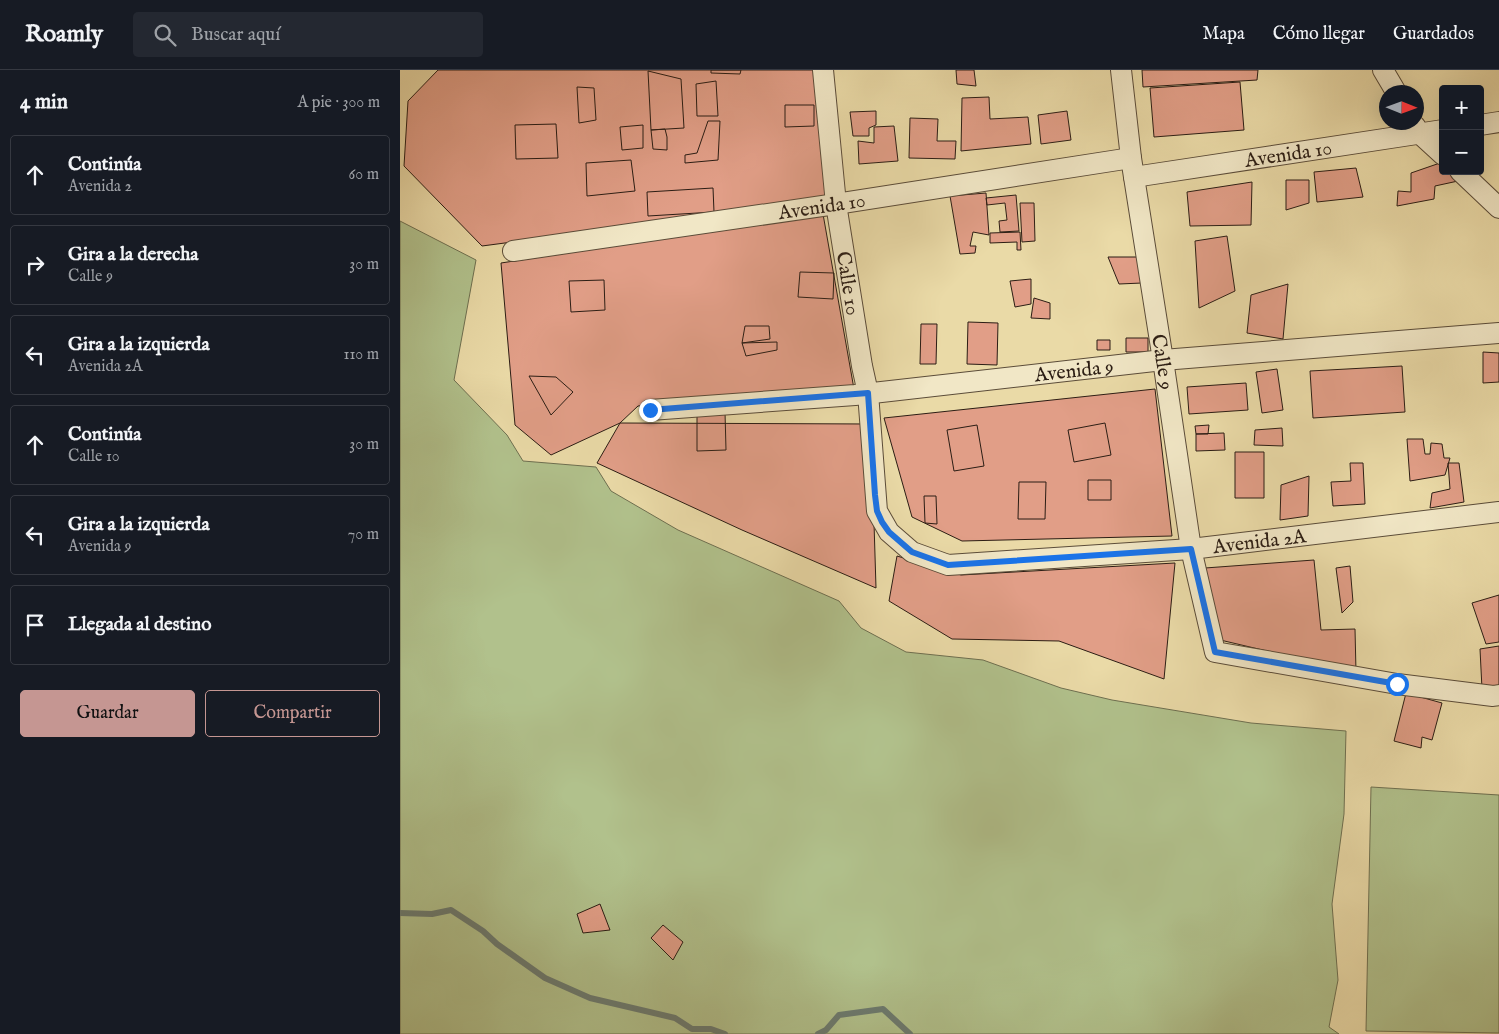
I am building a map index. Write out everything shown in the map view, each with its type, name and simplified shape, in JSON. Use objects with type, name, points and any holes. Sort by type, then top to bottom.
[{"type":"street","name":"Calle 10","points":[[823,70],[836,204],[860,357],[868,393],[875,495]]},
{"type":"street","name":"Calle 9","points":[[1121,70],[1132,168],[1191,549],[1215,652],[1397,684],[1499,696]]},
{"type":"street","points":[[1383,70],[1392,85]]},
{"type":"street","points":[[1484,124],[1499,122]]},
{"type":"street","name":"Avenida 10","points":[[1424,129],[1439,130]]},
{"type":"street","name":"Avenida 10","points":[[513,251],[836,204],[1132,168],[1402,130]]},
{"type":"street","points":[[1418,130],[1439,151]]},
{"type":"street","points":[[1464,175],[1499,208]]},
{"type":"street","name":"Avenida 9","points":[[650,410],[868,393],[1163,360],[1499,333]]},
{"type":"street","name":"Avenida 2A","points":[[875,495],[877,511],[889,532],[912,552],[948,565],[1191,549],[1499,512]]},
{"type":"green space","points":[[400,221],[476,260],[454,380],[507,435],[523,461],[596,467],[611,491],[678,530],[839,601],[861,628],[906,652],[983,660],[1061,688],[1112,700],[1251,723],[1346,731],[1344,814],[1332,904],[1338,980],[1329,1027],[1339,1034],[400,1034]]},
{"type":"green space","points":[[1371,787],[1499,795],[1499,1033],[1366,1031]]},
{"type":"building","points":[[438,70],[819,70],[831,200],[482,246],[404,166],[408,101]]},
{"type":"building","points":[[711,70],[741,70],[740,74],[711,73]]},
{"type":"building","points":[[956,70],[974,70],[976,86],[957,84]]},
{"type":"building","points":[[1142,70],[1258,70],[1257,80],[1143,87]]},
{"type":"building","points":[[648,71],[681,79],[684,128],[651,130]]},
{"type":"building","points":[[716,81],[718,116],[697,116],[696,84]]},
{"type":"building","points":[[1240,82],[1244,130],[1154,137],[1150,88]]},
{"type":"building","points":[[577,87],[594,88],[596,120],[579,123]]},
{"type":"building","points":[[989,97],[990,119],[1028,117],[1031,144],[961,151],[962,98]]},
{"type":"building","points":[[785,105],[814,105],[814,126],[785,127]]},
{"type":"building","points":[[876,111],[876,125],[869,128],[869,136],[853,136],[850,112]]},
{"type":"building","points":[[1067,111],[1071,140],[1041,144],[1038,115]]},
{"type":"building","points":[[910,118],[938,119],[937,141],[956,141],[955,159],[909,158]]},
{"type":"building","points":[[708,121],[720,121],[718,160],[685,163],[685,155],[697,153]]},
{"type":"building","points":[[556,124],[558,158],[516,159],[515,125]]},
{"type":"building","points":[[643,125],[643,148],[622,150],[620,127]]},
{"type":"building","points":[[894,126],[898,161],[859,164],[858,141],[874,143],[874,127]]},
{"type":"building","points":[[665,129],[667,150],[653,149],[651,130]]},
{"type":"building","points":[[631,160],[635,191],[587,196],[586,163]]},
{"type":"building","points":[[1439,163],[1439,175],[1452,175],[1458,181],[1435,186],[1434,199],[1397,206],[1398,191],[1411,192],[1411,173]]},
{"type":"building","points":[[1356,168],[1363,197],[1317,202],[1314,172]]},
{"type":"building","points":[[1286,180],[1309,180],[1309,203],[1286,210]]},
{"type":"building","points":[[1252,182],[1251,225],[1190,226],[1187,192]]},
{"type":"building","points":[[713,188],[714,212],[648,216],[647,192]]},
{"type":"building","points":[[986,193],[989,235],[973,232],[970,246],[976,246],[975,253],[960,254],[950,196]]},
{"type":"building","points":[[1016,195],[1019,231],[1000,232],[999,221],[1007,220],[1005,203],[987,205],[986,198]]},
{"type":"building","points":[[1020,203],[1034,203],[1035,241],[1022,242]]},
{"type":"building","points":[[823,214],[854,389],[638,406],[620,423],[551,455],[515,425],[501,263]]},
{"type":"building","points":[[1020,232],[1021,250],[1017,250],[1017,242],[990,243],[990,233]]},
{"type":"building","points":[[1227,236],[1235,291],[1199,308],[1195,241]]},
{"type":"building","points":[[1108,257],[1140,257],[1142,283],[1119,284]]},
{"type":"building","points":[[800,272],[834,273],[833,299],[798,297]]},
{"type":"building","points":[[1031,279],[1031,304],[1015,307],[1010,281]]},
{"type":"building","points":[[604,280],[605,310],[571,312],[569,281]]},
{"type":"building","points":[[1288,284],[1283,339],[1247,333],[1251,295]]},
{"type":"building","points":[[1034,298],[1050,303],[1050,319],[1031,318]]},
{"type":"building","points":[[968,322],[998,323],[997,365],[967,364]]},
{"type":"building","points":[[921,324],[937,324],[936,364],[920,364]]},
{"type":"building","points":[[745,326],[769,326],[770,339],[742,343]]},
{"type":"building","points":[[1126,338],[1148,338],[1148,352],[1126,352]]},
{"type":"building","points":[[1097,340],[1110,340],[1110,350],[1097,350]]},
{"type":"building","points":[[777,342],[777,350],[746,356],[742,343]]},
{"type":"building","points":[[1483,352],[1499,353],[1499,382],[1483,383]]},
{"type":"building","points":[[1402,366],[1405,412],[1313,418],[1310,371]]},
{"type":"building","points":[[1277,369],[1283,410],[1262,413],[1256,372]]},
{"type":"building","points":[[529,376],[556,377],[573,392],[551,415]]},
{"type":"building","points":[[1246,383],[1248,410],[1189,414],[1187,387]]},
{"type":"building","points":[[1155,389],[1172,536],[962,541],[912,517],[884,418]]},
{"type":"building","points":[[697,412],[725,412],[726,450],[697,451]]},
{"type":"building","points":[[620,423],[871,424],[876,588],[742,530],[597,463]]},
{"type":"building","points":[[1105,423],[1111,455],[1074,462],[1068,430]]},
{"type":"building","points":[[977,425],[984,466],[954,471],[947,430]]},
{"type":"building","points":[[1209,425],[1208,434],[1196,434],[1195,426]]},
{"type":"building","points":[[1282,428],[1283,446],[1254,445],[1255,430]]},
{"type":"building","points":[[1224,433],[1225,450],[1196,451],[1196,434]]},
{"type":"building","points":[[1407,439],[1423,439],[1425,454],[1430,454],[1431,443],[1442,444],[1444,458],[1450,458],[1445,475],[1410,481]]},
{"type":"building","points":[[1235,452],[1264,452],[1264,498],[1235,498]]},
{"type":"building","points":[[1350,463],[1363,463],[1365,504],[1333,506],[1331,482],[1351,481]]},
{"type":"building","points":[[1448,463],[1459,463],[1464,502],[1430,508],[1432,493],[1450,489]]},
{"type":"building","points":[[1309,476],[1308,516],[1280,520],[1281,485]]},
{"type":"building","points":[[1088,480],[1111,480],[1111,500],[1088,500]]},
{"type":"building","points":[[1019,482],[1046,482],[1045,519],[1018,519]]},
{"type":"building","points":[[924,496],[936,496],[937,524],[925,523]]},
{"type":"building","points":[[897,556],[961,575],[1175,563],[1164,679],[1059,641],[952,639],[889,601]]},
{"type":"building","points":[[1314,560],[1321,630],[1355,629],[1356,672],[1216,639],[1205,568]]},
{"type":"building","points":[[1350,566],[1353,602],[1342,613],[1336,568]]},
{"type":"building","points":[[1499,595],[1499,642],[1486,644],[1472,603]]},
{"type":"building","points":[[1499,646],[1499,686],[1482,689],[1480,649]]},
{"type":"building","points":[[1406,693],[1442,703],[1432,740],[1422,737],[1421,748],[1394,741]]},
{"type":"building","points":[[600,904],[610,930],[583,933],[577,914]]},
{"type":"building","points":[[663,925],[683,942],[673,960],[651,938]]},
{"type":"waterway","points":[[400,913],[432,914],[451,910],[483,931],[497,944],[545,978],[590,998],[675,1018],[692,1029],[711,1029],[725,1034]]},
{"type":"waterway","points":[[818,1034],[826,1030],[839,1015],[883,1009],[910,1034]]},
{"type":"route","points":[[650,410],[868,393],[877,511],[889,532],[912,552],[948,565],[1191,549],[1215,652],[1397,684]]}]
